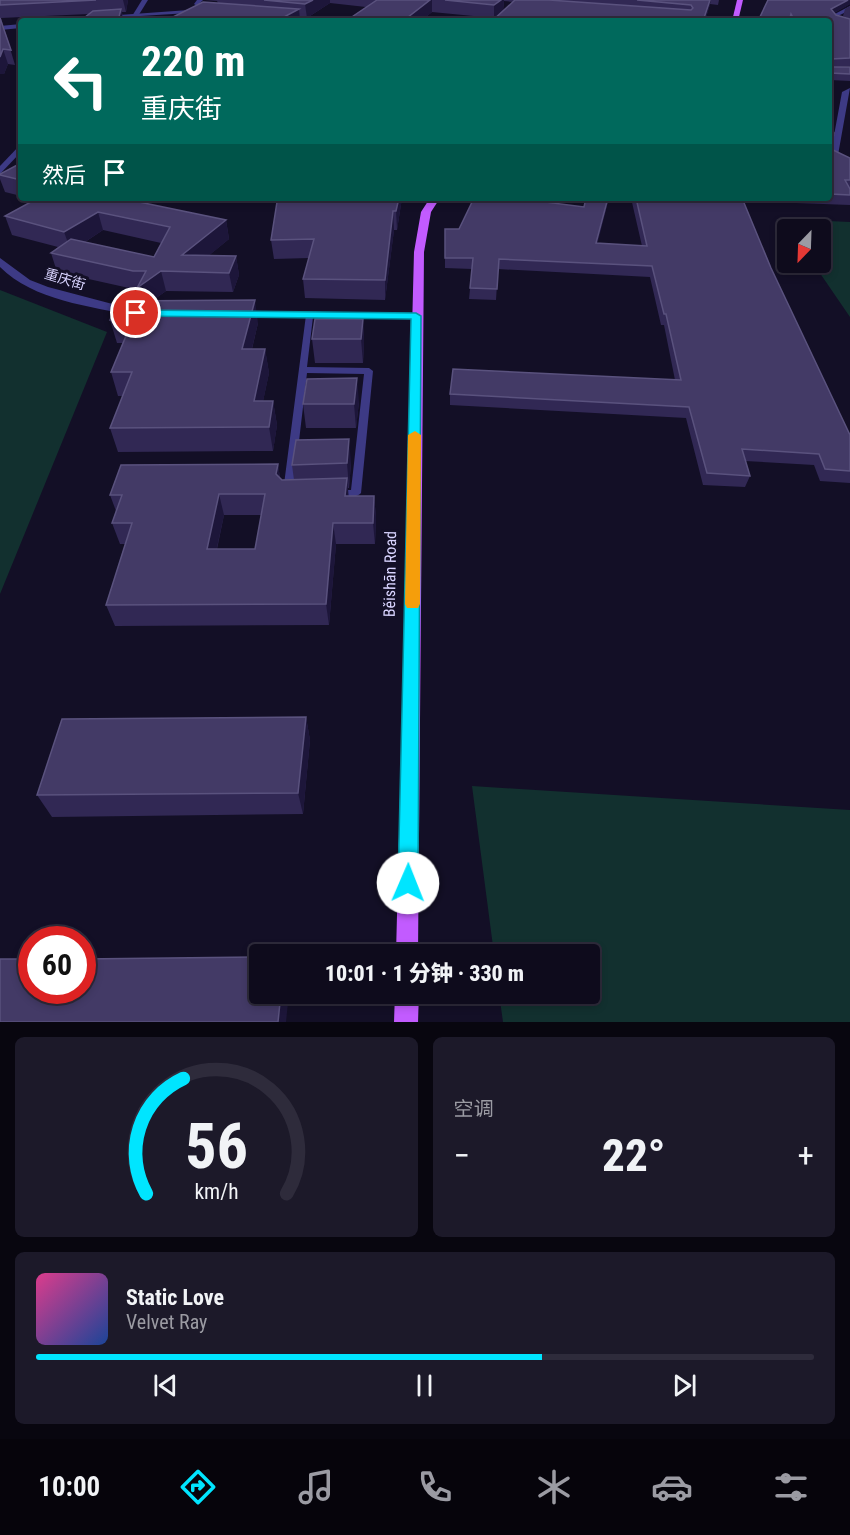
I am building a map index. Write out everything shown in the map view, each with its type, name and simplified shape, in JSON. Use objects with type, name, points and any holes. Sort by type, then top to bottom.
[{"type":"main road","points":[[736,18],[740,0]]},
{"type":"main road","name":"Běishān Road","points":[[407,944],[416,316],[419,252],[426,212],[433,201]]},
{"type":"main road","points":[[406,1022],[407,1004]]},
{"type":"street","points":[[132,18],[145,0]]},
{"type":"street","points":[[850,9],[834,16],[850,23]]},
{"type":"street","points":[[132,18],[178,11],[215,11]]},
{"type":"street","points":[[276,17],[284,18]]},
{"type":"street","points":[[0,28],[18,26]]},
{"type":"street","points":[[850,90],[846,92],[833,156],[850,164]]},
{"type":"street","points":[[0,171],[18,150]]},
{"type":"street","name":"重庆街","points":[[0,261],[7,270],[46,291],[148,314]]},
{"type":"street","points":[[230,314],[416,316]]},
{"type":"lane","points":[[299,495],[287,496],[309,316]]},
{"type":"lane","points":[[302,370],[369,371],[356,493],[322,495]]},
{"type":"green space","points":[[831,221],[850,222],[850,317],[820,273],[831,273]]},
{"type":"green space","points":[[0,290],[107,332],[0,594]]},
{"type":"green space","points":[[472,786],[850,810],[850,1022],[503,1022],[501,1004],[600,1004],[600,944],[493,944]]},
{"type":"building","points":[[0,0],[96,0],[0,5]]},
{"type":"building","points":[[264,0],[313,0],[305,4]]},
{"type":"building","points":[[377,0],[430,0],[407,18],[350,18]]},
{"type":"building","points":[[445,0],[501,0],[494,5]]},
{"type":"building","points":[[515,0],[549,0],[691,10],[693,8],[691,5],[637,0],[710,0],[704,18],[495,18]]},
{"type":"building","points":[[768,0],[848,0],[831,9],[836,15],[850,19],[850,58],[832,59],[832,18],[793,18],[791,14],[790,18],[759,18]]},
{"type":"building","points":[[203,2],[299,9],[282,18],[171,18]]},
{"type":"building","points":[[121,9],[119,18],[84,18],[93,11]]},
{"type":"building","points":[[0,18],[11,50],[3,49],[0,57]]},
{"type":"building","points":[[832,67],[850,67],[850,74],[832,73]]},
{"type":"building","points":[[832,149],[850,158],[850,180],[845,180],[850,189],[850,195],[832,194]]},
{"type":"building","points":[[18,165],[18,179],[0,174]]},
{"type":"building","points":[[32,201],[134,201],[226,220],[182,255],[236,256],[229,273],[161,271],[137,288],[146,271],[133,271],[51,253],[71,239],[154,257],[170,227],[98,212],[64,232],[5,216]]},
{"type":"building","points":[[398,201],[396,211],[393,211],[385,280],[303,279],[314,239],[271,240],[277,202]]},
{"type":"building","points":[[473,201],[537,201],[584,207],[585,201],[607,201],[596,243],[647,246],[637,201],[743,201],[771,268],[850,435],[850,471],[825,469],[819,454],[742,449],[750,476],[707,473],[689,407],[450,394],[453,369],[681,380],[652,266],[499,259],[497,289],[470,288],[473,258],[445,258],[445,229],[459,229]]},
{"type":"building","points":[[255,300],[242,349],[265,349],[254,401],[273,401],[269,427],[110,428],[132,372],[111,372],[133,319],[110,320],[119,301]]},
{"type":"building","points":[[315,319],[363,319],[361,339],[312,339]]},
{"type":"building","points":[[357,378],[354,404],[303,404],[307,379]]},
{"type":"building","points":[[349,439],[347,463],[292,465],[296,440]]},
{"type":"building","points":[[278,464],[276,474],[282,480],[347,478],[345,496],[374,496],[373,523],[333,523],[326,604],[106,605],[132,523],[112,523],[122,495],[110,495],[121,465]],"holes":[[[219,494],[265,494],[255,549],[207,549]]]},
{"type":"building","points":[[306,717],[298,793],[37,795],[62,719]]},
{"type":"building","points":[[249,957],[249,1004],[280,1004],[278,1022],[0,1022],[0,959],[18,959],[18,1004],[96,1004],[96,959]]},
{"type":"slow traffic","points":[[412,604],[415,435]]},
{"type":"route","points":[[136,313],[416,316],[408,883]]}]
